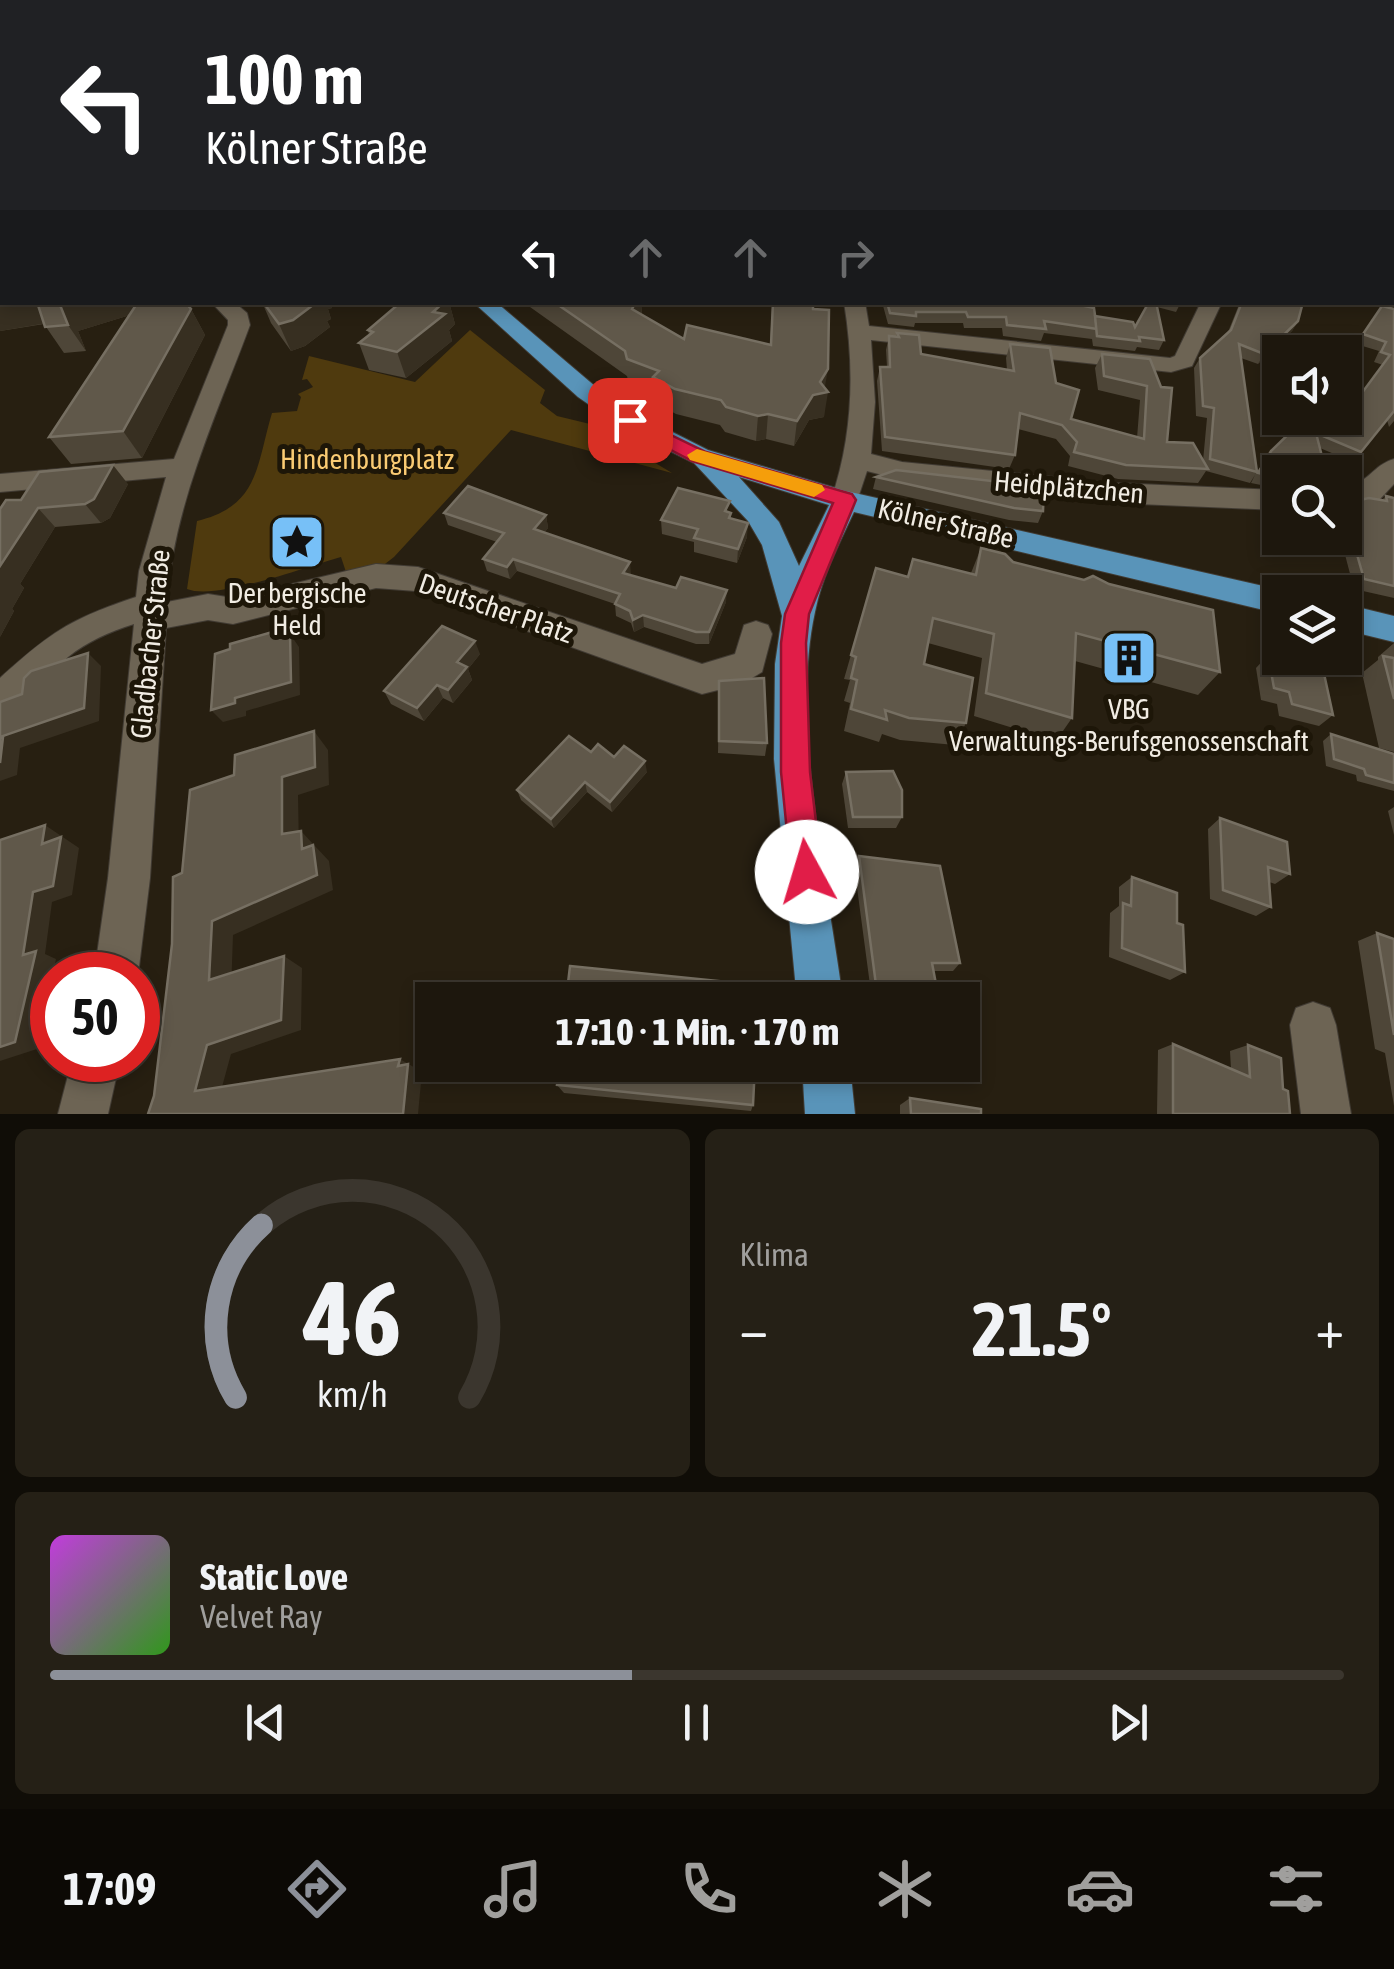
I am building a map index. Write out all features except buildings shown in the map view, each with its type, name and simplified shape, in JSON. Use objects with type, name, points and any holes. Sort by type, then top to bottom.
[{"type":"main road","name":"Kölner Straße","points":[[486,305],[587,392],[699,456],[845,500],[1262,598]]},
{"type":"main road","points":[[699,456],[738,491],[772,530],[782,549],[797,614],[792,704],[818,982]]},
{"type":"main road","points":[[797,614],[845,500]]},
{"type":"main road","points":[[1362,621],[1394,629]]},
{"type":"main road","points":[[827,1082],[830,1114]]},
{"type":"street","points":[[845,500],[860,460],[861,332],[855,305]]},
{"type":"street","points":[[861,332],[1171,365],[1184,361],[1211,305]]},
{"type":"street","name":"Gladbacher Straße","points":[[119,952],[129,878],[150,611],[162,533],[231,309]]},
{"type":"street","name":"Heidplätzchen","points":[[860,460],[902,470],[1114,493],[1262,499]]},
{"type":"street","points":[[0,484],[183,467]]},
{"type":"street","points":[[1362,494],[1370,492],[1394,468]]},
{"type":"street","name":"Deutscher Platz","points":[[150,611],[208,607],[233,611],[384,574],[418,580],[702,679],[730,674],[750,662],[756,634]]},
{"type":"street","points":[[0,700],[56,648],[89,626],[150,611]]},
{"type":"street","points":[[1313,1025],[1326,1114]]},
{"type":"street","points":[[82,1114],[90,1082]]},
{"type":"green space","name":"Hindenburgplatz","points":[[470,330],[545,390],[540,403],[557,416],[590,424],[672,473],[511,430],[381,567],[347,575],[341,557],[240,587],[187,589],[197,521],[233,505],[244,494],[258,467],[272,413],[297,411],[301,397],[298,394],[313,387],[307,379],[302,380],[309,356],[415,382]]},
{"type":"slow traffic","points":[[697,455],[814,490]]},
{"type":"place","name":"Der bergische Held","points":[[297,542]]},
{"type":"place","name":"VBG Verwaltungs-Berufsgenossenschaft","points":[[1129,658]]},
{"type":"route","points":[[630,420],[699,456],[845,500],[797,614],[794,643],[792,704],[807,872]]}]
